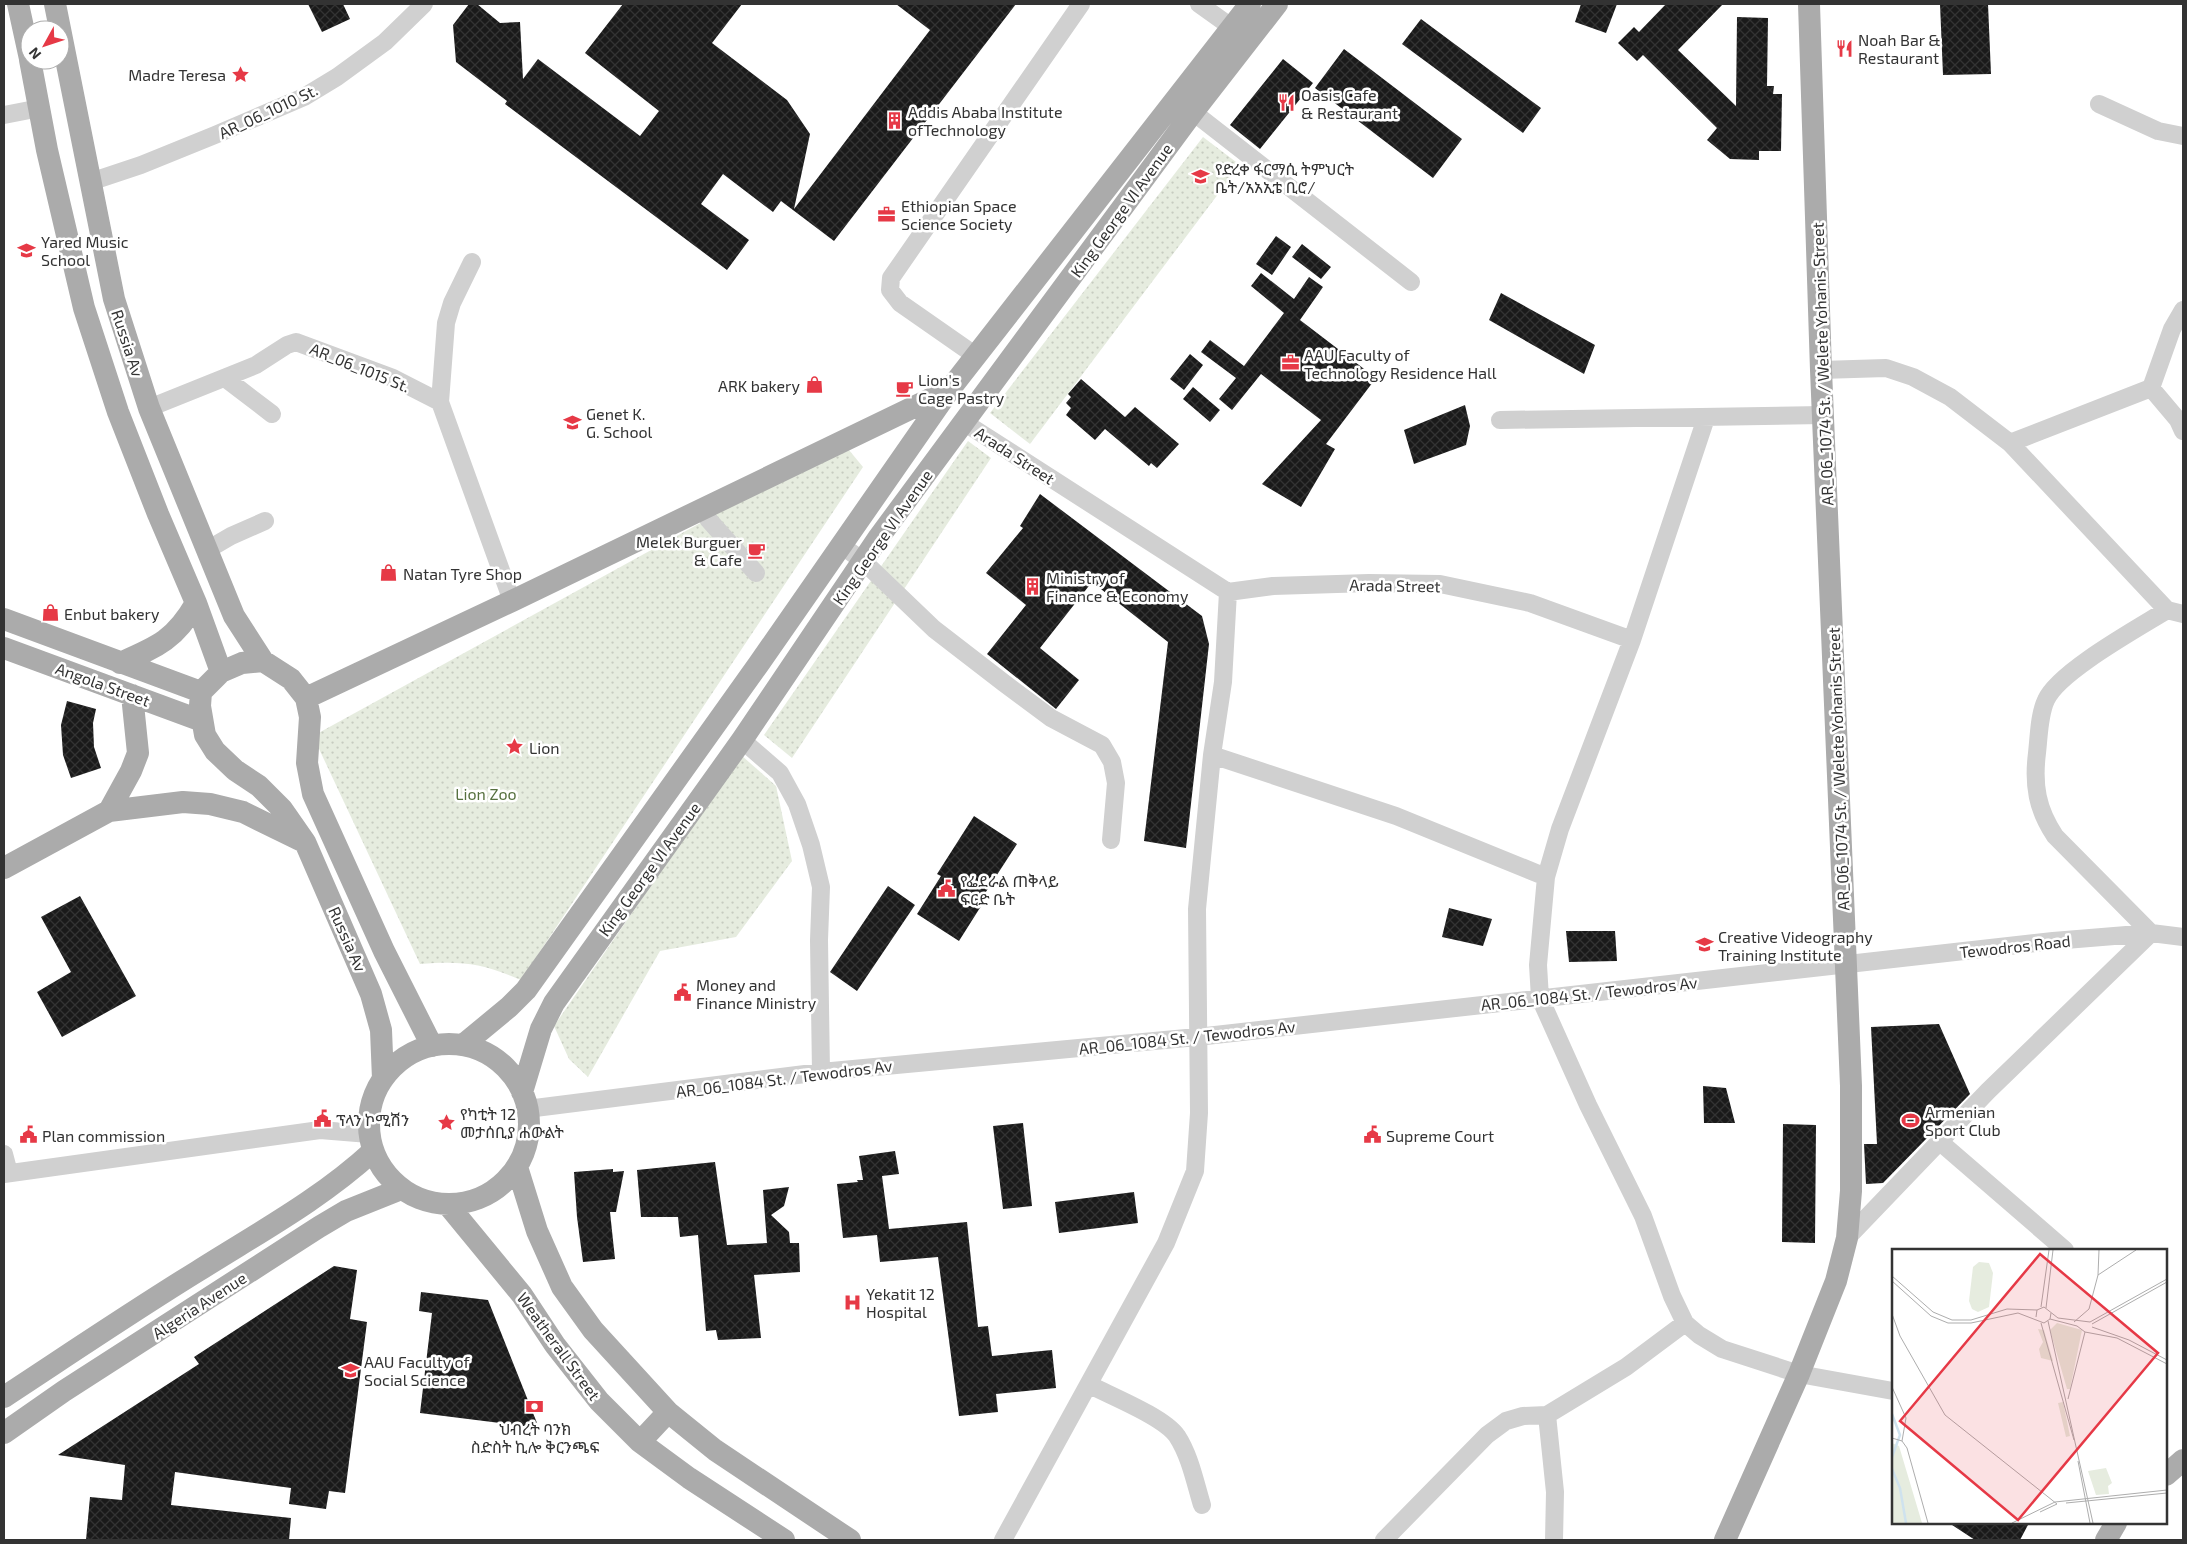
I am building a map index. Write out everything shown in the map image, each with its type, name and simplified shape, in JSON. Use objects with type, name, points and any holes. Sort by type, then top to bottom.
[{"type":"main road","name":"Russia Av","points":[[18,4],[21,20]]},
{"type":"main road","name":"Russia Av","points":[[55,4],[114,299],[149,408],[234,616],[263,661]]},
{"type":"main road","name":"King George VI Avenue","points":[[1241,34],[1250,4]]},
{"type":"main road","name":"King George VI Avenue","points":[[463,1046],[509,1008],[526,990],[758,665],[950,389],[1241,34],[1277,4]]},
{"type":"main road","name":"AR_06_1074 St. / Welete Yohanis Street","points":[[1725,1540],[1799,1374],[1836,1281],[1847,1238],[1851,1191],[1851,1086],[1821,370],[1809,4]]},
{"type":"main road","name":"Russia Av","points":[[32,70],[47,150],[84,308],[118,412],[158,514],[196,603],[221,672]]},
{"type":"main road","name":"King George VI Avenue","points":[[525,1100],[541,1029],[554,1003],[742,740],[863,561],[988,391],[1184,105]]},
{"type":"main road","points":[[47,150],[83,140]]},
{"type":"main road","points":[[84,308],[114,299]]},
{"type":"main road","points":[[4,619],[202,692],[221,672],[242,663],[263,661],[291,679],[306,698],[512,602],[950,389],[988,391]]},
{"type":"main road","points":[[120,663],[156,647],[176,631],[196,603]]},
{"type":"main road","name":"Angola Street","points":[[4,648],[202,721]]},
{"type":"main road","points":[[758,665],[784,677]]},
{"type":"main road","name":"Russia Av","points":[[202,692],[200,706],[205,735],[215,751],[235,770],[258,786],[282,809],[305,842],[371,994],[381,1030],[383,1079]]},
{"type":"main road","points":[[109,811],[131,771],[138,753],[132,695]]},
{"type":"main road","name":"Russia Av","points":[[306,698],[310,717],[307,763],[313,794],[384,950],[432,1046]]},
{"type":"main road","points":[[4,868],[109,811],[183,802],[210,804],[244,812],[305,842]]},
{"type":"main road","points":[[432,1046],[463,1046],[487,1054],[507,1070],[525,1100],[528,1139],[517,1167],[499,1188],[474,1201],[448,1205],[423,1202],[401,1189],[384,1171],[371,1142],[372,1105],[383,1079],[392,1067],[404,1057],[432,1046]]},
{"type":"main road","name":"Algeria Avenue","points":[[4,1397],[182,1281],[305,1204],[358,1164],[371,1142]]},
{"type":"main road","points":[[517,1167],[537,1231],[562,1287],[592,1330],[668,1412],[715,1450],[850,1540]]},
{"type":"main road","name":"Algeria Avenue","points":[[4,1433],[64,1391],[346,1211],[401,1189]]},
{"type":"main road","name":"Weatherall Street","points":[[448,1205],[522,1295],[555,1345],[599,1401],[640,1442],[689,1478],[784,1540]]},
{"type":"main road","points":[[182,1281],[199,1305]]},
{"type":"main road","points":[[640,1442],[668,1412]]},
{"type":"main road","points":[[2167,1473],[2183,1460]]},
{"type":"main road","points":[[2106,1540],[2115,1524]]},
{"type":"street","name":"AR_06_1010 St.","points":[[90,182],[199,142],[304,97],[385,42],[424,4]]},
{"type":"street","points":[[976,356],[900,303],[890,290],[891,278],[1081,4]]},
{"type":"street","points":[[1199,4],[1241,34]]},
{"type":"street","points":[[2099,104],[2158,131],[2183,136]]},
{"type":"street","points":[[1184,105],[1411,282]]},
{"type":"street","points":[[4,115],[40,108]]},
{"type":"street","points":[[472,262],[452,303],[446,323],[440,402],[512,602]]},
{"type":"street","points":[[2010,443],[2151,388],[2172,329],[2183,310]]},
{"type":"street","name":"AR_06_1015 St.","points":[[149,408],[256,365],[287,345],[296,342],[393,378],[440,402]]},
{"type":"street","points":[[1821,370],[1886,368],[1913,377],[1950,397],[2010,443],[2175,612],[2072,671],[2056,685],[2046,700],[2035,766],[2036,794],[2044,819],[2054,836],[2151,933],[2002,1077],[1847,1238]]},
{"type":"street","points":[[225,378],[272,414]]},
{"type":"street","points":[[2151,388],[2178,420],[2183,431]]},
{"type":"street","points":[[1500,420],[1823,415]]},
{"type":"street","points":[[1706,418],[1632,640],[1560,829],[1546,877],[1538,965],[1540,998],[1588,1105],[1643,1216],[1672,1296],[1685,1323],[1699,1335],[1722,1349],[1799,1374],[1892,1391]]},
{"type":"street","name":"Arada Street","points":[[965,423],[1228,592],[1273,586],[1369,583],[1440,584],[1530,603],[1632,640]]},
{"type":"street","points":[[708,519],[756,573]]},
{"type":"street","points":[[207,550],[231,536],[265,521]]},
{"type":"street","points":[[841,545],[863,561],[934,628],[1004,683],[1051,718],[1102,745],[1112,762],[1116,783],[1111,840]]},
{"type":"street","points":[[1004,1540],[1166,1243],[1195,1170],[1199,1113],[1197,909],[1212,755],[1223,682],[1228,592]]},
{"type":"street","points":[[742,740],[780,773],[798,804],[811,845],[821,887],[819,958],[821,1072]]},
{"type":"street","points":[[1212,755],[1396,816],[1546,877]]},
{"type":"street","name":"Tewodros Road","points":[[1846,965],[2053,941],[2151,933],[2183,937]]},
{"type":"street","name":"AR_06_1084 St. / Tewodros Av","points":[[525,1100],[1197,1037],[1846,965]]},
{"type":"street","points":[[4,1154],[7,1173],[320,1130],[371,1142]]},
{"type":"street","points":[[1940,1142],[2064,1249]]},
{"type":"street","points":[[1384,1540],[1494,1430],[1506,1421],[1523,1416],[1547,1415],[1626,1367],[1685,1323]]},
{"type":"street","points":[[1090,1385],[1134,1407],[1167,1426],[1176,1434],[1186,1452],[1202,1505]]},
{"type":"street","points":[[1547,1415],[1554,1492],[1554,1540]]},
{"type":"green space","points":[[1203,137],[1240,165],[1030,444],[990,413]]},
{"type":"green space","points":[[968,441],[991,458],[792,758],[764,735]]},
{"type":"green space","name":"Lion Zoo","points":[[844,444],[863,467],[521,980],[472,964],[420,964],[313,736]]},
{"type":"green space","points":[[741,755],[776,786],[792,861],[736,937],[660,951],[588,1077],[569,1059],[554,1026]]},
{"type":"building","points":[[308,4],[343,4],[350,19],[322,32]]},
{"type":"building","points":[[469,4],[477,4],[500,23],[520,22],[523,79],[538,59],[640,136],[659,111],[585,53],[623,4],[742,4],[712,43],[787,100],[810,134],[794,209],[930,30],[896,4],[1016,4],[834,241],[781,201],[773,212],[723,174],[701,204],[749,240],[727,270],[505,104],[507,101],[456,62],[453,25]]},
{"type":"building","points":[[1581,4],[1617,4],[1606,33],[1575,22]]},
{"type":"building","points":[[1666,4],[1723,4],[1678,50],[1736,106],[1737,17],[1768,18],[1767,86],[1774,86],[1773,94],[1782,94],[1781,151],[1759,151],[1759,160],[1730,159],[1707,140],[1717,128],[1643,55],[1637,61],[1618,43],[1634,27],[1639,32]]},
{"type":"building","points":[[1940,4],[1988,4],[1991,74],[1943,75]]},
{"type":"building","points":[[1421,19],[1541,108],[1523,133],[1402,44]]},
{"type":"building","points":[[1344,49],[1462,139],[1433,178],[1315,88]]},
{"type":"building","points":[[1283,59],[1313,83],[1260,149],[1230,125]]},
{"type":"building","points":[[1276,236],[1291,247],[1272,275],[1256,264]]},
{"type":"building","points":[[1302,244],[1331,267],[1321,279],[1292,257]]},
{"type":"building","points":[[1261,273],[1294,299],[1309,277],[1323,287],[1300,320],[1376,378],[1326,444],[1335,449],[1301,507],[1262,484],[1321,420],[1261,374],[1232,410],[1219,399],[1236,378],[1201,352],[1210,340],[1244,366],[1284,313],[1251,286]]},
{"type":"building","points":[[1501,293],[1595,345],[1584,374],[1489,320]]},
{"type":"building","points":[[1190,354],[1203,365],[1184,390],[1170,379]]},
{"type":"building","points":[[1081,379],[1125,417],[1135,407],[1179,444],[1157,468],[1151,463],[1149,466],[1105,429],[1095,440],[1066,415],[1071,408],[1066,403],[1071,397],[1068,394]]},
{"type":"building","points":[[1193,387],[1220,410],[1210,422],[1183,399]]},
{"type":"building","points":[[1465,405],[1470,426],[1466,445],[1414,464],[1404,430]]},
{"type":"building","points":[[1040,494],[1202,616],[1209,644],[1186,848],[1144,841],[1168,642],[1092,582],[1040,648],[1079,680],[1056,709],[987,654],[1026,605],[986,573],[1023,528],[1020,526]]},
{"type":"building","points":[[67,701],[96,709],[93,723],[94,747],[101,768],[71,778],[63,755],[61,725]]},
{"type":"building","points":[[974,816],[1017,844],[980,901],[983,903],[959,941],[917,914],[941,876],[937,874]]},
{"type":"building","points":[[888,886],[915,905],[857,991],[830,972]]},
{"type":"building","points":[[80,896],[136,996],[62,1037],[37,992],[71,972],[41,917]]},
{"type":"building","points":[[1449,908],[1492,919],[1483,946],[1442,937]]},
{"type":"building","points":[[1566,931],[1615,931],[1617,961],[1569,962]]},
{"type":"building","name":"Armenian Sport Club","points":[[1939,1024],[1970,1094],[1883,1183],[1866,1184],[1864,1144],[1877,1144],[1871,1027]]},
{"type":"building","points":[[1703,1086],[1726,1088],[1735,1123],[1704,1123]]},
{"type":"building","points":[[1023,1123],[1032,1206],[1003,1209],[993,1126]]},
{"type":"building","points":[[1783,1124],[1816,1125],[1815,1243],[1782,1242]]},
{"type":"building","points":[[895,1151],[899,1174],[882,1176],[889,1229],[967,1222],[978,1327],[988,1326],[992,1356],[1052,1350],[1056,1388],[996,1394],[998,1412],[959,1416],[938,1257],[880,1262],[877,1235],[843,1238],[837,1184],[863,1180],[859,1156]]},
{"type":"building","points":[[715,1162],[727,1245],[767,1243],[763,1190],[789,1187],[784,1206],[771,1215],[789,1232],[790,1243],[799,1243],[800,1272],[754,1275],[761,1338],[718,1340],[716,1330],[706,1331],[698,1235],[680,1237],[678,1217],[641,1217],[637,1170]]},
{"type":"building","points":[[613,1169],[613,1172],[624,1171],[616,1212],[610,1212],[615,1259],[583,1262],[574,1172]]},
{"type":"building","points":[[1134,1192],[1138,1223],[1059,1233],[1055,1202]]},
{"type":"building","points":[[334,1266],[357,1270],[350,1319],[367,1322],[345,1493],[329,1491],[326,1509],[289,1504],[291,1488],[175,1472],[171,1505],[291,1518],[289,1540],[86,1540],[90,1497],[122,1500],[125,1465],[58,1455],[199,1364],[194,1357]]},
{"type":"building","points":[[421,1292],[488,1300],[539,1428],[420,1413],[432,1313],[419,1311]]},
{"type":"building","points":[[1951,1524],[2028,1524],[2020,1540],[1975,1540]]},
{"type":"place","name":"Noah Bar & Restaurant","points":[[1844,48]]},
{"type":"place","name":"Madre Teresa","points":[[240,74]]},
{"type":"place","name":"Oasis Cafe & Restaurant","points":[[1287,103]]},
{"type":"place","name":"Addis Ababa Institute ofTechnology","points":[[894,120]]},
{"type":"place","name":"የድረቀ ፋርማሲ ትምህርት ቤት/አአኢቴ ቢሮ/","points":[[1201,177]]},
{"type":"place","name":"Ethiopian Space Science Society","points":[[887,214]]},
{"type":"place","name":"Yared Music School","points":[[27,250]]},
{"type":"place","name":"AAU Faculty of Technology Residence Hall","points":[[1290,363]]},
{"type":"place","name":"ARK bakery","points":[[814,385]]},
{"type":"place","name":"Lion's Cage Pastry","points":[[904,388]]},
{"type":"place","name":"Genet K. G. School","points":[[572,422]]},
{"type":"place","name":"Melek Burguer & Cafe","points":[[756,550]]},
{"type":"place","name":"Natan Tyre Shop","points":[[389,573]]},
{"type":"place","name":"Ministry of Finance & Economy","points":[[1032,586]]},
{"type":"place","name":"Enbut bakery","points":[[50,613]]},
{"type":"place","name":"Lion","points":[[515,747]]},
{"type":"place","name":"የፌደራል ጠቅላይ ፍርድ ቤት","points":[[946,889]]},
{"type":"place","name":"Creative Videography Training Institute","points":[[1704,945]]},
{"type":"place","name":"Money and Finance Ministry","points":[[682,993]]},
{"type":"place","name":"ፕላን ኮሚሽን","points":[[322,1119]]},
{"type":"place","name":"Armenian Sport Club","points":[[1911,1120]]},
{"type":"place","name":"የካቲት 12 መታሰቢያ ሐውልት","points":[[446,1122]]},
{"type":"place","name":"Plan commission","points":[[28,1135]]},
{"type":"place","name":"Supreme Court","points":[[1372,1135]]},
{"type":"place","name":"Yekatit 12 Hospital","points":[[852,1302]]},
{"type":"place","name":"AAU Faculty of Social Science","points":[[350,1370]]},
{"type":"place","name":"ህብረት ባንክ ስድስት ኪሎ ቅርንጫፍ","points":[[535,1406]]}]
